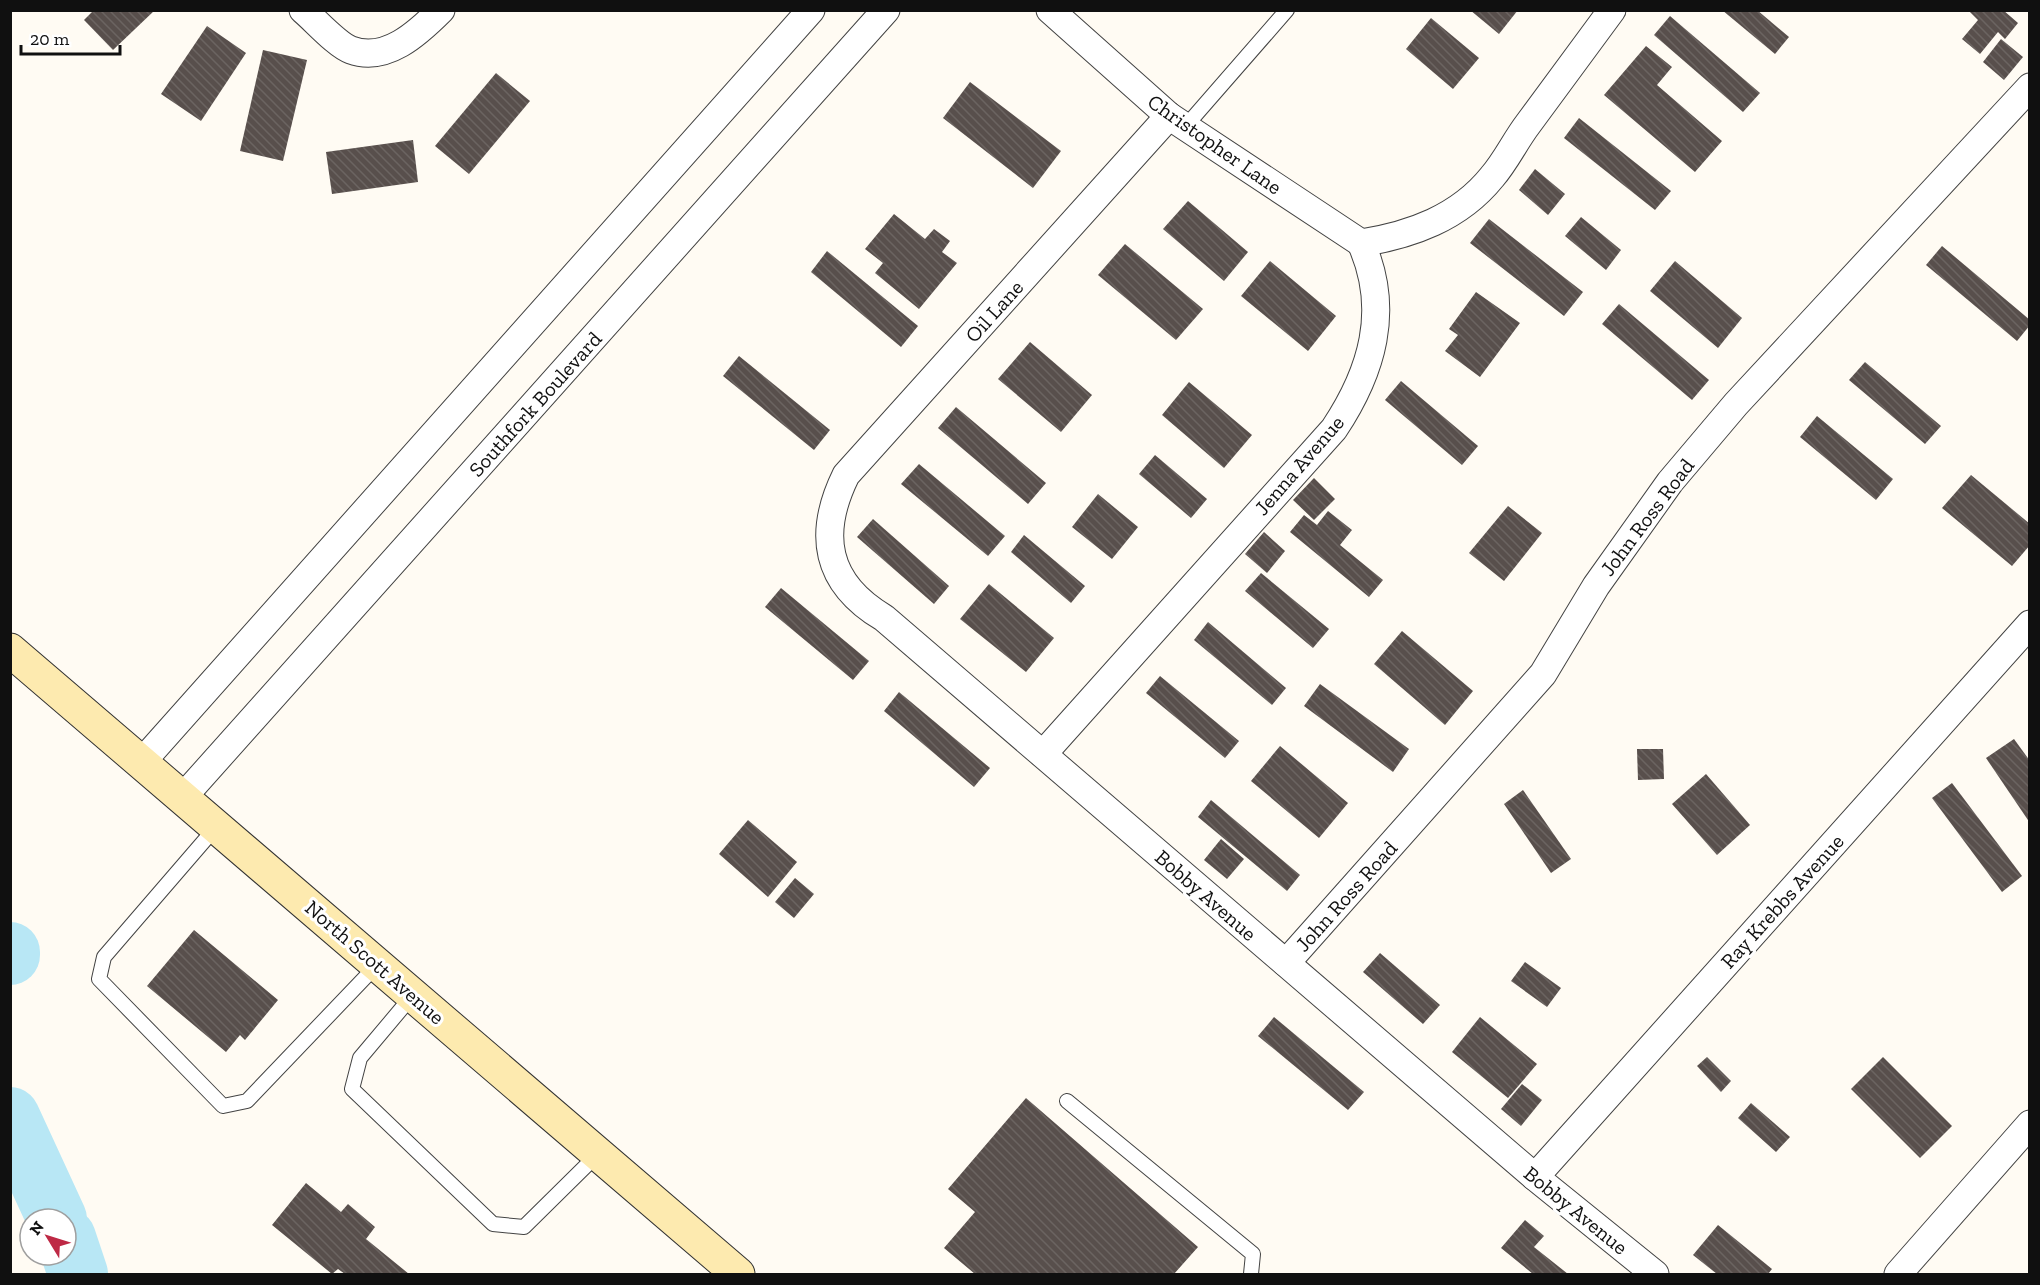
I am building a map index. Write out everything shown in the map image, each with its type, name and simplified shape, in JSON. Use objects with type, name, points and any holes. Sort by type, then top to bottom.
[{"type":"main road","name":"North Scott Avenue","points":[[10,650],[738,1275]]},
{"type":"street","points":[[303,10],[350,50],[373,53],[397,46],[421,30],[441,10]]},
{"type":"street","points":[[141,763],[811,10]]},
{"type":"street","name":"Southfork Boulevard","points":[[183,797],[886,10]]},
{"type":"street","name":"Christopher Lane","points":[[1050,10],[1177,122],[1361,243]]},
{"type":"street","points":[[1361,243],[1397,237],[1437,222],[1467,202],[1493,177],[1518,137],[1612,10]]},
{"type":"street","name":"John Ross Road","points":[[1286,963],[1543,674],[1596,586],[1670,482],[1736,404],[2030,87]]},
{"type":"street","name":"Oil Lane","points":[[830,513],[846,475],[1177,122]]},
{"type":"street","name":"Jenna Avenue","points":[[1043,754],[1334,429],[1355,397],[1370,362],[1375,328],[1374,286],[1361,243]]},
{"type":"street","name":"Bobby Avenue","points":[[830,513],[829,538],[833,557],[849,590],[1535,1177],[1655,1275]]},
{"type":"street","name":"Ray Krebbs Avenue","points":[[1535,1177],[2030,624]]},
{"type":"street","points":[[1898,1275],[2030,1124]]},
{"type":"lane","points":[[1177,122],[1287,10]]},
{"type":"lane","points":[[217,826],[104,957],[99,979],[223,1106],[247,1101],[378,965]]},
{"type":"lane","points":[[413,995],[360,1058],[352,1089],[493,1224],[524,1227],[598,1154]]},
{"type":"lane","points":[[1067,1101],[1253,1254],[1251,1275]]},
{"type":"building","points":[[94,10],[155,10],[113,50],[84,20]]},
{"type":"building","points":[[1470,10],[1518,10],[1499,34]]},
{"type":"building","points":[[1722,10],[1757,10],[1789,37],[1775,54]]},
{"type":"building","points":[[1968,10],[2003,10],[2018,23],[2005,39],[1998,32],[1980,54],[1962,39],[1978,20]]},
{"type":"building","points":[[1670,16],[1760,93],[1743,112],[1654,35]]},
{"type":"building","points":[[1431,18],[1479,58],[1453,89],[1406,49]]},
{"type":"building","points":[[207,26],[246,53],[201,121],[161,94]]},
{"type":"building","points":[[2001,39],[2023,57],[2004,80],[1983,62]]},
{"type":"building","points":[[1646,46],[1672,67],[1657,85],[1722,141],[1695,172],[1604,95]]},
{"type":"building","points":[[263,50],[307,60],[283,161],[240,151]]},
{"type":"building","points":[[496,73],[530,101],[469,174],[435,146]]},
{"type":"building","points":[[970,82],[1061,151],[1033,188],[943,118]]},
{"type":"building","points":[[1579,118],[1671,191],[1655,210],[1564,138]]},
{"type":"building","points":[[413,140],[418,182],[332,194],[326,152]]},
{"type":"building","points":[[1535,169],[1565,194],[1548,215],[1519,190]]},
{"type":"building","points":[[1188,201],[1248,252],[1224,281],[1163,229]]},
{"type":"building","points":[[894,214],[925,239],[934,229],[950,241],[942,252],[957,263],[919,309],[875,273],[883,263],[865,249]]},
{"type":"building","points":[[1581,217],[1621,250],[1606,270],[1565,236]]},
{"type":"building","points":[[1489,219],[1583,292],[1564,316],[1470,243]]},
{"type":"building","points":[[1125,244],[1203,309],[1176,340],[1098,275]]},
{"type":"building","points":[[1942,246],[2030,320],[2030,325],[2017,341],[1926,265]]},
{"type":"building","points":[[827,251],[918,326],[901,347],[811,272]]},
{"type":"building","points":[[1270,261],[1336,316],[1308,351],[1241,296]]},
{"type":"building","points":[[1675,261],[1742,318],[1718,348],[1650,291]]},
{"type":"building","points":[[1476,292],[1520,323],[1480,377],[1445,351],[1458,335],[1449,329]]},
{"type":"building","points":[[1619,304],[1709,380],[1692,400],[1602,324]]},
{"type":"building","points":[[1030,342],[1092,395],[1061,432],[998,379]]},
{"type":"building","points":[[739,356],[830,430],[814,450],[723,376]]},
{"type":"building","points":[[1865,362],[1941,426],[1925,444],[1849,380]]},
{"type":"building","points":[[1401,381],[1478,446],[1462,465],[1385,400]]},
{"type":"building","points":[[1189,382],[1252,435],[1224,468],[1162,415]]},
{"type":"building","points":[[956,407],[1046,483],[1028,504],[938,428]]},
{"type":"building","points":[[1817,416],[1893,479],[1876,500],[1800,437]]},
{"type":"building","points":[[1155,455],[1207,499],[1191,518],[1139,474]]},
{"type":"building","points":[[919,464],[1005,536],[988,556],[901,484]]},
{"type":"building","points":[[1971,475],[2030,524],[2030,545],[2012,566],[1942,508]]},
{"type":"building","points":[[1314,478],[1335,499],[1314,520],[1293,500]]},
{"type":"building","points":[[1098,494],[1138,527],[1112,559],[1072,527]]},
{"type":"building","points":[[1508,506],[1542,533],[1504,581],[1469,553]]},
{"type":"building","points":[[1328,511],[1352,530],[1340,545],[1383,580],[1369,597],[1290,532],[1304,515],[1317,525]]},
{"type":"building","points":[[873,519],[949,586],[934,604],[857,537]]},
{"type":"building","points":[[1264,532],[1285,551],[1267,573],[1245,554]]},
{"type":"building","points":[[1024,535],[1085,586],[1071,603],[1011,552]]},
{"type":"building","points":[[1261,573],[1329,629],[1313,648],[1245,591]]},
{"type":"building","points":[[989,584],[1054,638],[1026,672],[960,619]]},
{"type":"building","points":[[781,588],[869,661],[853,680],[765,607]]},
{"type":"building","points":[[1208,622],[1286,688],[1272,705],[1194,640]]},
{"type":"building","points":[[1402,631],[1473,691],[1445,725],[1374,664]]},
{"type":"building","points":[[1160,676],[1239,741],[1225,758],[1146,693]]},
{"type":"building","points":[[1320,684],[1409,749],[1393,772],[1304,706]]},
{"type":"building","points":[[899,692],[990,768],[974,787],[884,711]]},
{"type":"building","points":[[2014,739],[2030,761],[2030,823],[1986,758]]},
{"type":"building","points":[[1280,746],[1348,803],[1319,838],[1251,781]]},
{"type":"building","points":[[1637,749],[1663,749],[1664,779],[1638,780]]},
{"type":"building","points":[[1706,774],[1750,825],[1717,855],[1672,804]]},
{"type":"building","points":[[1952,783],[2022,876],[2002,892],[1932,798]]},
{"type":"building","points":[[1523,790],[1571,859],[1551,873],[1504,804]]},
{"type":"building","points":[[1211,800],[1300,875],[1287,891],[1198,817]]},
{"type":"building","points":[[748,820],[797,862],[768,897],[719,854]]},
{"type":"building","points":[[1221,839],[1244,859],[1227,879],[1204,860]]},
{"type":"building","points":[[795,878],[814,894],[794,918],[775,902]]},
{"type":"building","points":[[194,930],[278,1000],[245,1040],[240,1035],[226,1052],[147,986]]},
{"type":"building","points":[[1380,953],[1440,1005],[1423,1024],[1363,972]]},
{"type":"building","points":[[1525,962],[1561,988],[1547,1007],[1511,981]]},
{"type":"building","points":[[1274,1017],[1364,1092],[1348,1110],[1258,1036]]},
{"type":"building","points":[[1480,1017],[1537,1064],[1508,1098],[1452,1052]]},
{"type":"building","points":[[1707,1057],[1731,1081],[1721,1092],[1697,1066]]},
{"type":"building","points":[[1883,1057],[1952,1126],[1920,1158],[1851,1089]]},
{"type":"building","points":[[1522,1084],[1542,1100],[1521,1126],[1501,1109]]},
{"type":"building","points":[[1026,1098],[1198,1247],[1174,1274],[975,1274],[944,1248],[975,1212],[948,1189]]},
{"type":"building","points":[[1751,1103],[1790,1137],[1776,1152],[1738,1118]]},
{"type":"building","points":[[306,1183],[341,1212],[348,1204],[375,1227],[366,1239],[409,1274],[345,1274],[338,1269],[332,1274],[272,1225]]},
{"type":"building","points":[[1525,1220],[1544,1236],[1534,1247],[1568,1274],[1533,1274],[1501,1248]]},
{"type":"building","points":[[1718,1225],[1772,1269],[1768,1274],[1717,1274],[1693,1255]]},
{"type":"waterway","points":[[10,1117],[51,1207]]},
{"type":"waterway","points":[[76,1267],[78,1274]]}]
